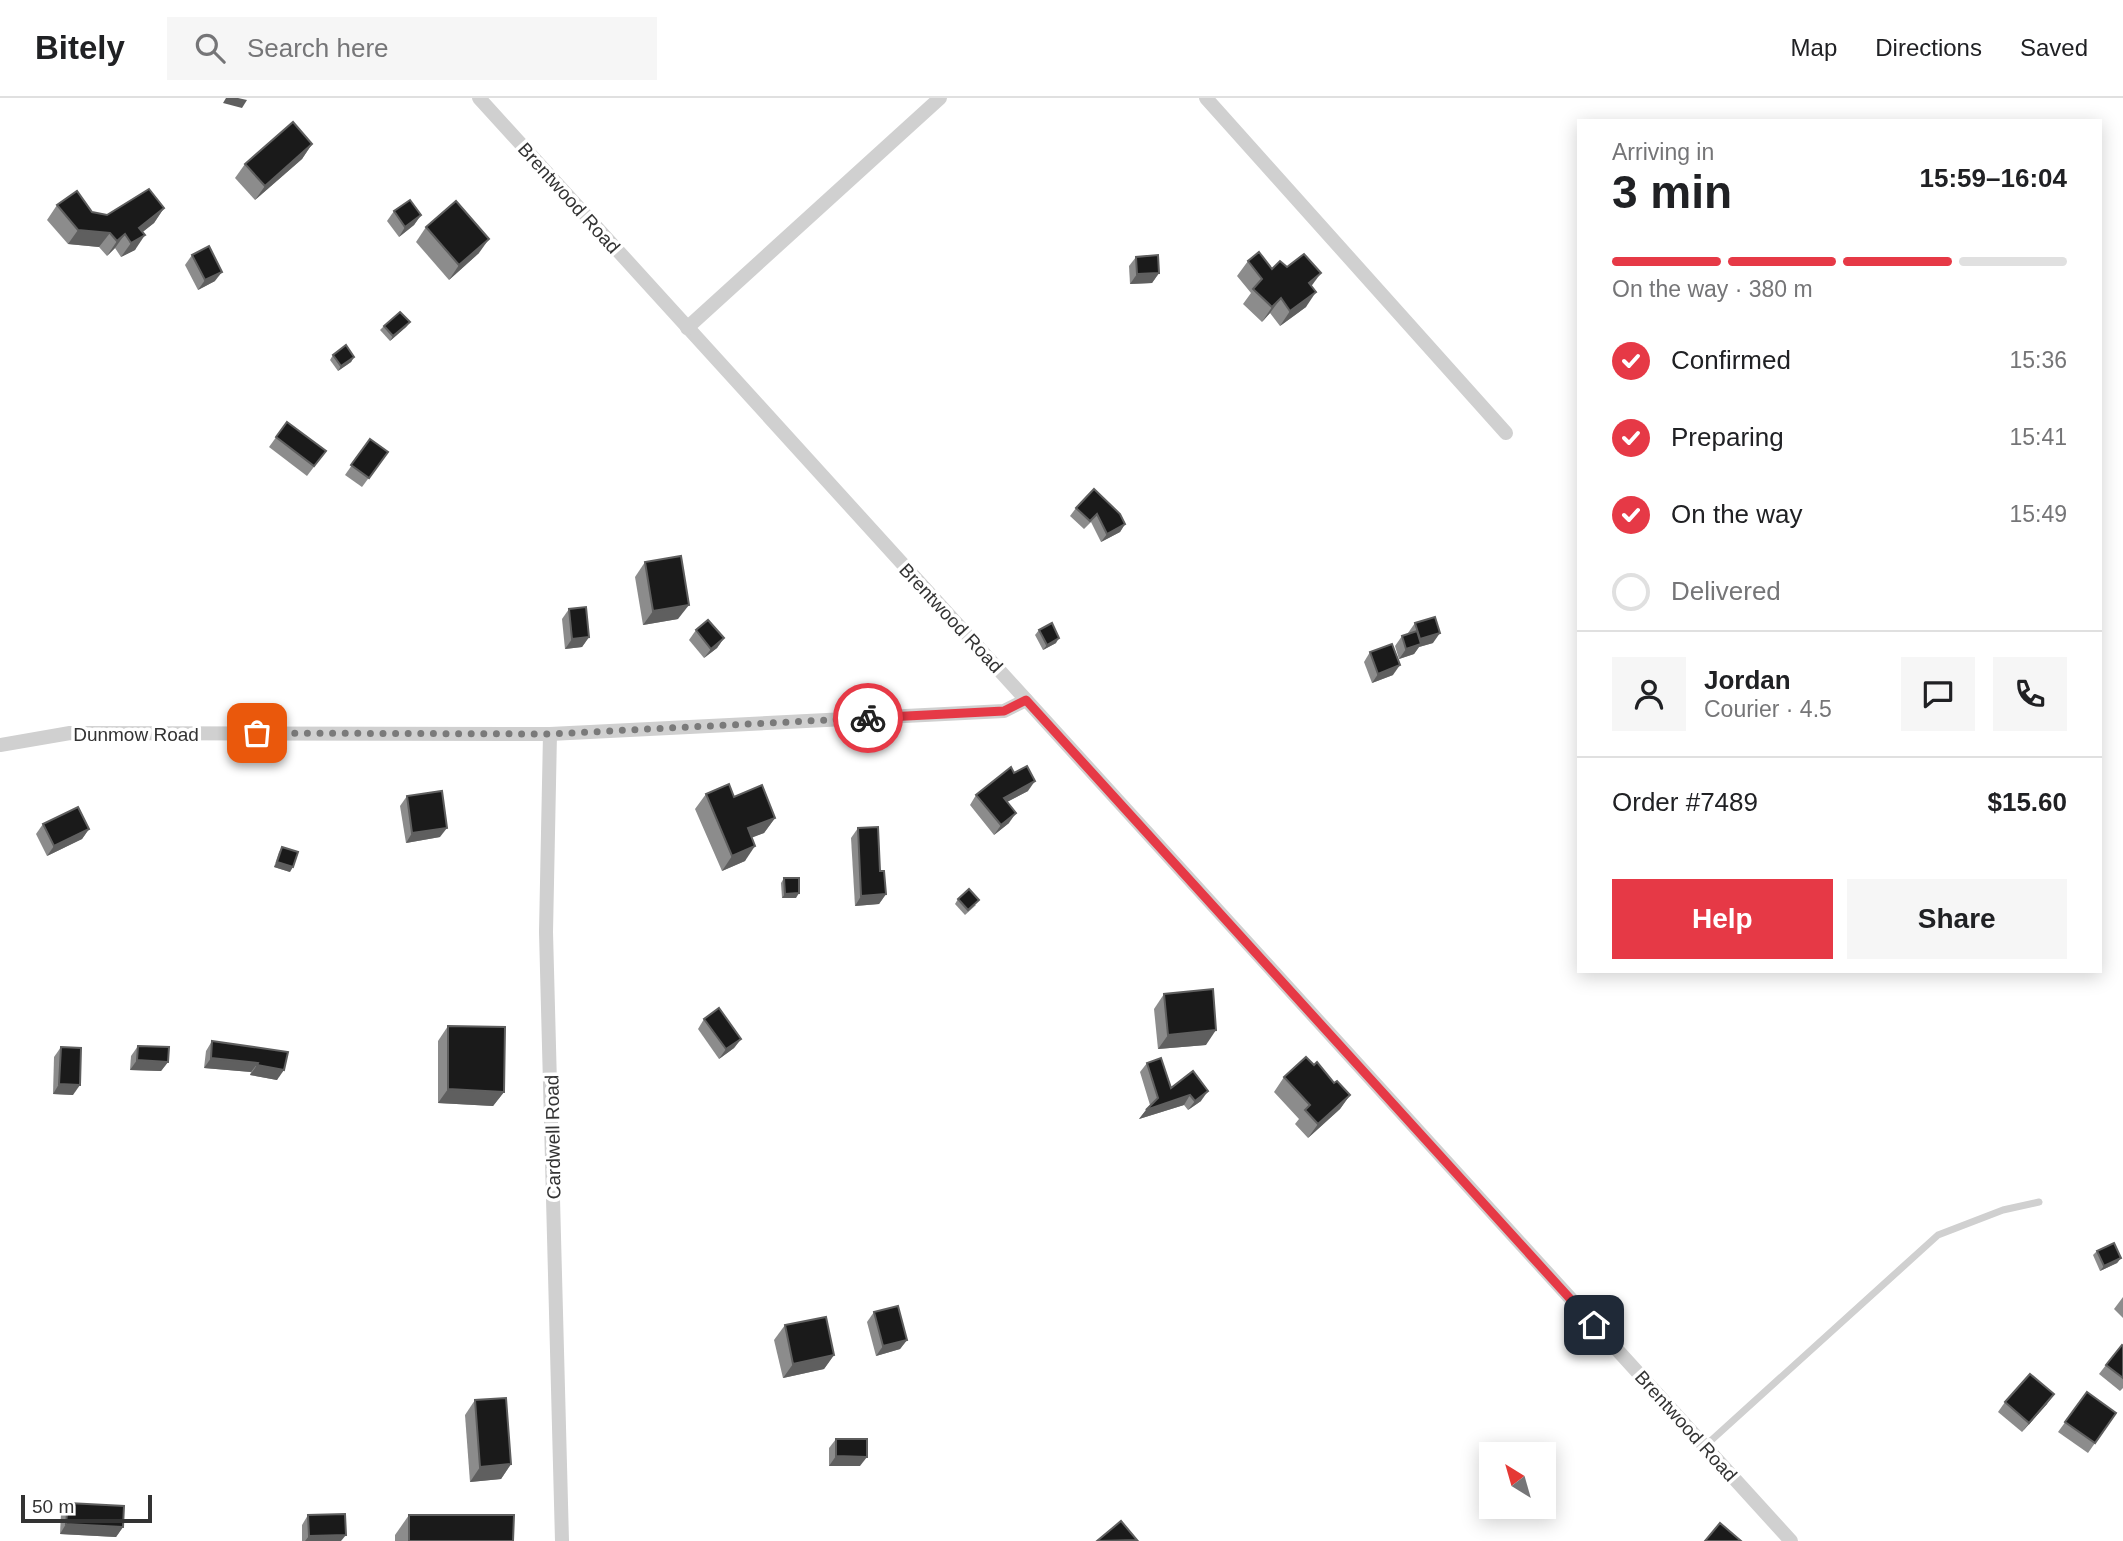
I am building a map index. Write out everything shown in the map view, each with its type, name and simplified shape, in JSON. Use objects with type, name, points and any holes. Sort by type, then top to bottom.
[{"type":"street","name":"Brentwood Road","points":[[479,98],[1791,1541]]},
{"type":"street","points":[[687,328],[940,98]]},
{"type":"street","points":[[1206,98],[1506,433]]},
{"type":"street","name":"Dunmow Road","points":[[0,744],[70,733],[550,734],[1004,711],[1026,700]]},
{"type":"street","name":"Cardwell Road","points":[[550,734],[546,932],[562,1541]]},
{"type":"lane","points":[[1704,1446],[1938,1235],[2003,1210],[2039,1202]]},
{"type":"building","points":[[293,122],[312,144],[265,186],[245,164]]},
{"type":"building","points":[[149,189],[164,208],[139,228],[145,235],[131,243],[125,234],[117,241],[110,233],[78,230],[57,205],[77,191],[92,212],[107,215]]},
{"type":"building","points":[[410,200],[421,215],[405,227],[394,211]]},
{"type":"building","points":[[456,201],[489,239],[459,265],[426,227]]},
{"type":"building","points":[[209,246],[222,272],[205,280],[192,255]]},
{"type":"building","points":[[1259,252],[1272,269],[1280,261],[1287,267],[1304,254],[1321,273],[1309,283],[1316,292],[1290,311],[1281,298],[1272,307],[1253,289],[1262,279],[1248,261]]},
{"type":"building","points":[[1158,255],[1159,273],[1137,274],[1136,257]]},
{"type":"building","points":[[400,312],[410,322],[393,336],[384,326]]},
{"type":"building","points":[[346,345],[354,357],[341,366],[333,355]]},
{"type":"building","points":[[287,422],[326,451],[314,466],[276,437]]},
{"type":"building","points":[[370,439],[388,452],[369,478],[351,465]]},
{"type":"building","points":[[1094,489],[1120,514],[1125,524],[1107,534],[1097,514],[1090,521],[1076,508]]},
{"type":"building","points":[[681,556],[689,605],[653,611],[645,562]]},
{"type":"building","points":[[586,607],[589,637],[572,639],[569,609]]},
{"type":"building","points":[[1435,617],[1440,633],[1420,639],[1415,623]]},
{"type":"building","points":[[708,620],[724,638],[711,649],[696,630]]},
{"type":"building","points":[[1052,623],[1059,638],[1047,645],[1039,630]]},
{"type":"building","points":[[1417,631],[1421,644],[1406,649],[1402,636]]},
{"type":"building","points":[[1392,644],[1400,665],[1378,674],[1370,652]]},
{"type":"building","points":[[1027,766],[1035,781],[1004,798],[1016,813],[1001,825],[976,795],[1011,767],[1014,773]]},
{"type":"building","points":[[729,784],[734,797],[762,785],[775,818],[748,828],[755,846],[732,856],[706,794]]},
{"type":"building","points":[[442,791],[447,828],[412,833],[407,796]]},
{"type":"building","points":[[78,807],[89,829],[54,846],[43,824]]},
{"type":"building","points":[[878,827],[880,871],[884,871],[886,894],[861,896],[858,828]]},
{"type":"building","points":[[282,847],[298,852],[293,867],[277,862]]},
{"type":"building","points":[[784,878],[799,878],[799,893],[785,894]]},
{"type":"building","points":[[969,889],[979,900],[968,910],[958,899]]},
{"type":"building","points":[[1213,989],[1216,1030],[1168,1035],[1164,994]]},
{"type":"building","points":[[719,1008],[741,1039],[726,1049],[704,1019]]},
{"type":"building","points":[[448,1026],[505,1027],[504,1092],[448,1089]]},
{"type":"building","points":[[212,1041],[288,1052],[284,1070],[257,1065],[258,1063],[211,1058]]},
{"type":"building","points":[[138,1046],[169,1047],[168,1062],[137,1060]]},
{"type":"building","points":[[61,1047],[81,1048],[80,1085],[59,1084]]},
{"type":"building","points":[[1306,1057],[1314,1065],[1317,1062],[1334,1083],[1337,1081],[1350,1095],[1318,1124],[1305,1110],[1310,1105],[1284,1077]]},
{"type":"building","points":[[1161,1058],[1171,1088],[1193,1071],[1208,1091],[1195,1101],[1190,1095],[1146,1110],[1158,1098],[1147,1063]]},
{"type":"building","points":[[2114,1243],[2121,1258],[2104,1266],[2097,1251]]},
{"type":"building","points":[[898,1306],[907,1340],[883,1346],[874,1312]]},
{"type":"building","points":[[826,1317],[834,1355],[793,1364],[785,1325]]},
{"type":"building","points":[[2123,1346],[2123,1378],[2106,1365]]},
{"type":"building","points":[[2030,1374],[2054,1394],[2029,1423],[2005,1402]]},
{"type":"building","points":[[2087,1392],[2116,1413],[2095,1443],[2065,1422]]},
{"type":"building","points":[[506,1398],[511,1464],[480,1467],[475,1400]]},
{"type":"building","points":[[836,1439],[867,1439],[867,1457],[836,1456]]},
{"type":"building","points":[[68,1503],[124,1506],[123,1527],[66,1524]]},
{"type":"building","points":[[345,1514],[346,1535],[309,1536],[308,1515]]},
{"type":"building","points":[[409,1515],[514,1515],[513,1541],[409,1541]]},
{"type":"building","points":[[1121,1521],[1137,1540],[1097,1541]]},
{"type":"building","points":[[1720,1523],[1741,1541],[1705,1541]]},
{"type":"way so far","points":[[257,733],[550,734],[868,718]]},
{"type":"route","points":[[868,718],[1004,711],[1026,700],[1594,1325]]}]
